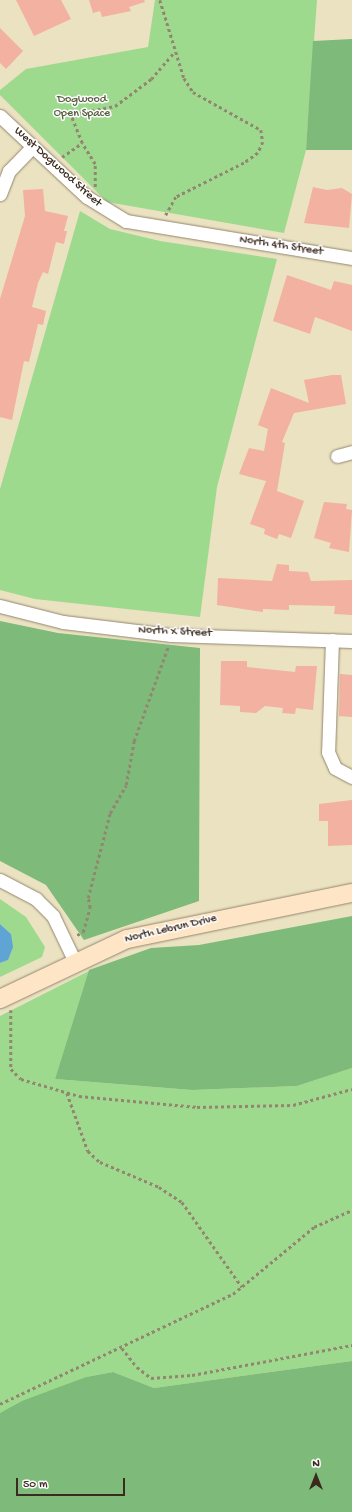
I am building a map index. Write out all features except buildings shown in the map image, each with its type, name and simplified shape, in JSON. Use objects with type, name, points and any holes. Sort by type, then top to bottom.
[{"type":"street","name":"West Dogwood Street","points":[[0,116],[31,148],[87,197],[126,221],[162,229],[210,236]]},
{"type":"street","points":[[0,194],[9,171],[31,148]]},
{"type":"street","name":"North 4th Street","points":[[210,236],[352,258]]},
{"type":"street","points":[[337,456],[352,452]]},
{"type":"street","name":"North X Street","points":[[0,606],[63,622],[171,635],[352,641]]},
{"type":"street","points":[[332,640],[328,752],[335,768],[352,777]]},
{"type":"street","points":[[0,880],[36,898],[53,916],[67,940],[75,962]]},
{"type":"street","name":"North Lebrun Drive","points":[[4,996],[127,939],[170,928],[352,893]]},
{"type":"path","points":[[160,0],[175,53],[184,78],[193,92],[261,130],[263,142],[258,154],[244,163],[176,198],[168,207],[162,229]]},
{"type":"path","points":[[87,197],[97,184],[97,174],[72,118],[74,114],[115,106],[151,79],[175,53]]},
{"type":"path","points":[[50,165],[82,143]]},
{"type":"path","points":[[67,940],[83,932],[90,908],[88,898],[110,813],[126,785],[134,741],[171,635]]},
{"type":"path","points":[[4,996],[13,1018],[11,1069],[21,1079],[67,1093],[197,1107],[293,1105],[352,1090]]},
{"type":"path","points":[[67,1093],[88,1151],[100,1162],[159,1187],[182,1202],[242,1287]]},
{"type":"path","points":[[0,1404],[122,1348],[242,1287],[314,1227],[352,1210]]},
{"type":"path","points":[[122,1348],[137,1367],[151,1378],[192,1375],[352,1345]]},
{"type":"green space","name":"Dogwood Open Space","points":[[155,0],[317,0],[306,150],[284,233],[107,202],[0,95],[0,90],[26,69],[148,47]]},
{"type":"green space","points":[[352,39],[352,150],[306,150],[313,41]]},
{"type":"green space","points":[[80,211],[110,229],[160,241],[277,259],[217,487],[200,617],[35,599],[0,590],[0,489]]},
{"type":"green space","points":[[0,621],[58,633],[200,648],[199,901],[84,940],[46,885],[0,861]]},
{"type":"green space","points":[[0,899],[26,917],[45,947],[42,957],[0,977],[0,963],[8,960],[11,934],[0,924]]},
{"type":"green space","points":[[352,916],[352,1068],[297,1086],[192,1090],[55,1079],[89,970],[151,948],[199,945]]},
{"type":"green space","points":[[89,971],[55,1079],[192,1090],[297,1086],[352,1068],[352,1361],[154,1388],[113,1372],[86,1377],[0,1413],[0,1016]]},
{"type":"green space","points":[[352,1361],[352,1512],[0,1512],[0,1413],[22,1401],[86,1377],[113,1372],[154,1388]]},
{"type":"water","points":[[0,924],[11,934],[13,947],[8,960],[0,963]]}]
